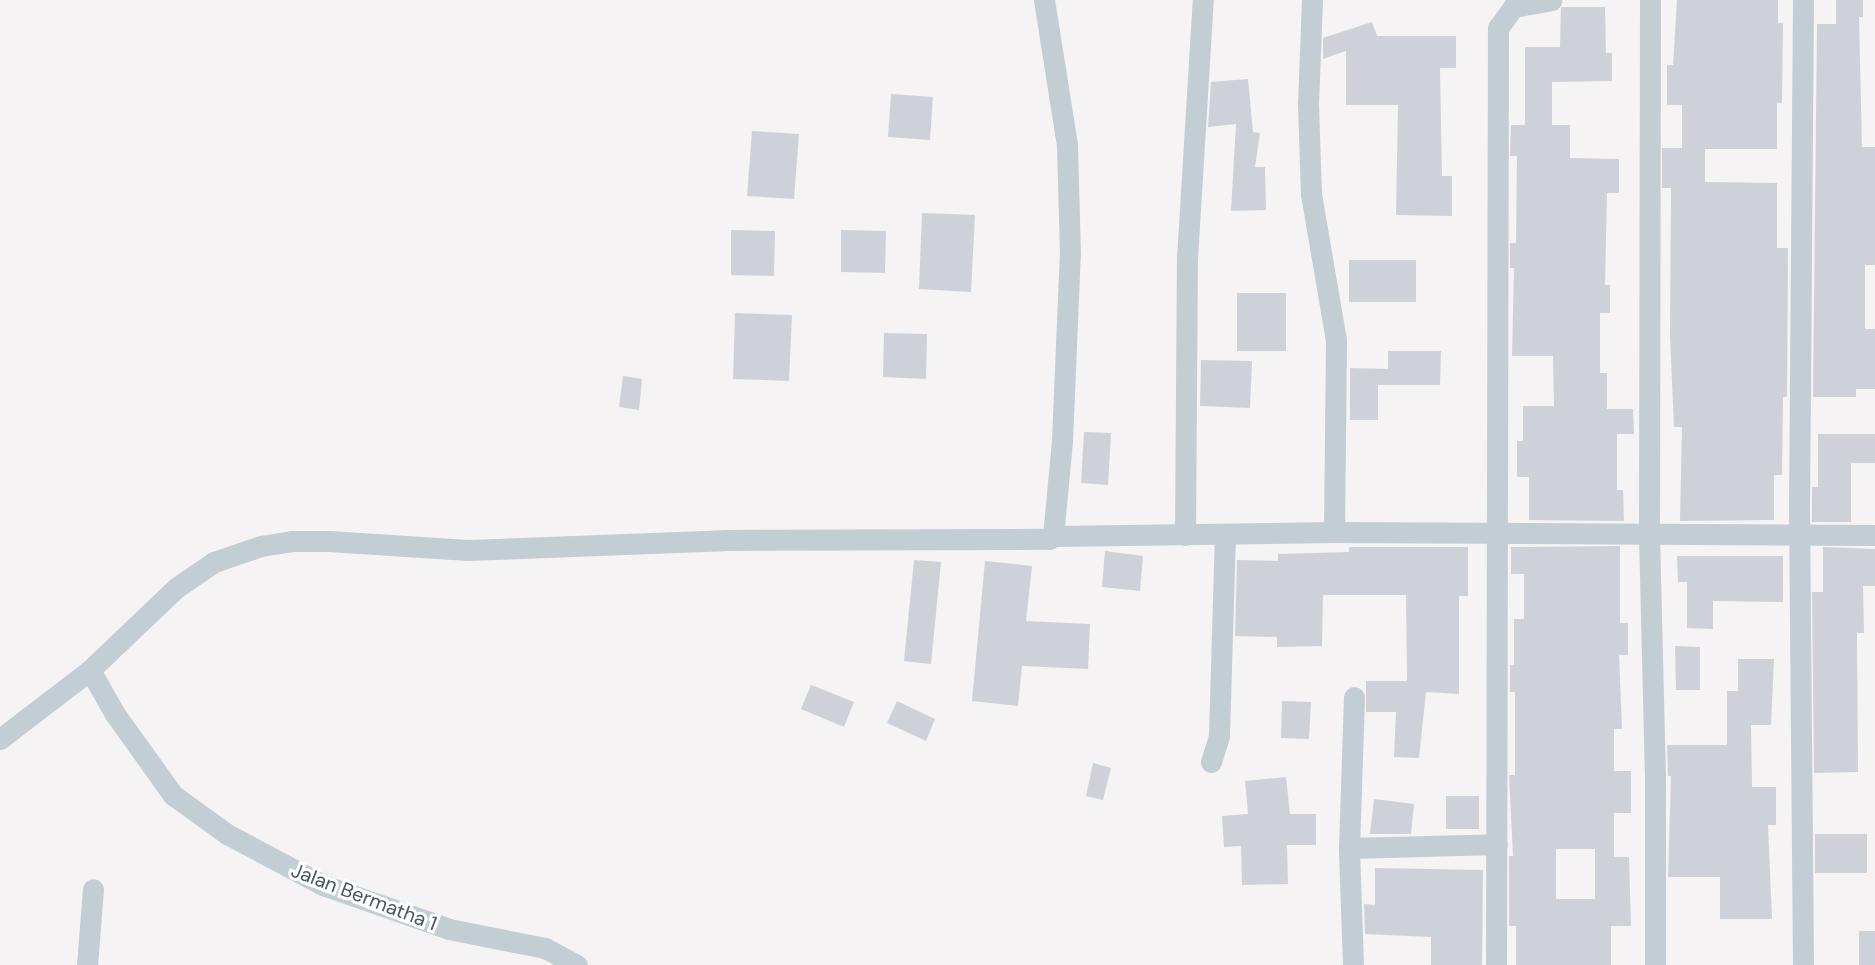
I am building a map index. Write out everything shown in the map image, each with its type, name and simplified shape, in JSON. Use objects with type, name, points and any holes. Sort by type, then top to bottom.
[{"type":"street","points":[[1044,0],[1067,145],[1070,231],[1067,370],[1053,536]]},
{"type":"street","points":[[1185,535],[1187,258],[1203,0]]},
{"type":"street","points":[[1312,0],[1308,104],[1311,194],[1336,340],[1334,532]]},
{"type":"street","points":[[1496,965],[1498,28],[1513,8],[1551,0]]},
{"type":"street","points":[[1650,0],[1649,534],[1655,773],[1654,965]]},
{"type":"street","points":[[1803,0],[1799,534],[1803,965]]},
{"type":"street","points":[[0,738],[90,670],[176,588],[214,562],[261,546],[292,541],[468,550],[724,540],[1036,540],[1053,536],[1225,536],[1334,532],[1875,535]]},
{"type":"street","points":[[1211,762],[1220,735],[1225,536]]},
{"type":"street","name":"Jalan Bermatha 1","points":[[90,670],[115,714],[173,795],[227,834],[323,885],[449,929],[545,948],[577,965]]},
{"type":"street","points":[[1353,965],[1349,848],[1354,697]]},
{"type":"street","points":[[1349,848],[1497,844]]},
{"type":"street","points":[[87,965],[93,889]]},
{"type":"building","points":[[1677,0],[1778,0],[1778,23],[1783,23],[1782,103],[1777,103],[1777,149],[1705,149],[1705,182],[1777,183],[1777,248],[1788,248],[1787,397],[1783,397],[1782,475],[1774,475],[1774,520],[1680,521],[1682,427],[1674,427],[1670,336],[1671,188],[1662,188],[1662,148],[1682,148],[1682,105],[1667,105],[1667,65],[1673,65]]},
{"type":"building","points":[[1836,0],[1863,0],[1863,17],[1859,17],[1862,147],[1875,147],[1875,265],[1865,265],[1865,329],[1875,329],[1875,389],[1856,389],[1856,397],[1813,397],[1817,24],[1836,24]]},
{"type":"building","points":[[1561,7],[1605,7],[1606,53],[1612,53],[1612,81],[1552,82],[1552,125],[1570,125],[1570,158],[1619,159],[1619,193],[1607,193],[1605,285],[1610,285],[1610,313],[1600,313],[1600,373],[1607,373],[1607,409],[1633,409],[1634,434],[1617,434],[1617,490],[1623,490],[1624,521],[1529,520],[1529,477],[1517,477],[1517,441],[1523,441],[1523,406],[1554,406],[1553,356],[1512,356],[1514,268],[1510,268],[1510,243],[1516,243],[1517,156],[1510,156],[1511,125],[1525,125],[1525,47],[1560,47]]},
{"type":"building","points":[[1372,22],[1377,36],[1456,36],[1456,68],[1440,68],[1442,176],[1452,176],[1452,216],[1396,215],[1398,105],[1346,105],[1346,51],[1323,59],[1323,38]]},
{"type":"building","points":[[1248,79],[1253,132],[1260,133],[1255,167],[1265,167],[1266,210],[1231,211],[1236,124],[1208,127],[1211,82]]},
{"type":"building","points":[[891,94],[933,97],[930,140],[888,137]]},
{"type":"building","points":[[752,131],[799,134],[794,199],[747,196]]},
{"type":"building","points":[[922,213],[975,215],[971,292],[919,289]]},
{"type":"building","points":[[731,230],[775,231],[774,276],[731,275]]},
{"type":"building","points":[[841,230],[886,231],[885,273],[841,272]]},
{"type":"building","points":[[1349,260],[1416,260],[1416,302],[1349,302]]},
{"type":"building","points":[[1237,293],[1286,293],[1286,351],[1237,351]]},
{"type":"building","points":[[735,313],[792,315],[789,381],[733,379]]},
{"type":"building","points":[[884,333],[927,334],[926,379],[883,377]]},
{"type":"building","points":[[1388,351],[1441,351],[1440,385],[1378,385],[1378,420],[1350,420],[1350,368],[1388,369]]},
{"type":"building","points":[[1201,360],[1252,361],[1250,408],[1200,406]]},
{"type":"building","points":[[623,376],[642,379],[639,410],[619,407]]},
{"type":"building","points":[[1084,432],[1111,433],[1108,485],[1081,483]]},
{"type":"building","points":[[1818,434],[1875,434],[1875,463],[1851,463],[1851,522],[1812,522],[1812,487],[1818,487]]},
{"type":"building","points":[[1620,546],[1620,623],[1628,623],[1628,655],[1619,655],[1622,729],[1614,729],[1614,771],[1631,771],[1631,813],[1614,813],[1614,857],[1629,857],[1631,926],[1611,926],[1611,965],[1516,965],[1516,926],[1509,926],[1509,856],[1513,856],[1509,775],[1515,775],[1515,692],[1510,692],[1510,665],[1514,665],[1514,619],[1524,619],[1524,574],[1511,574],[1511,547]],"holes":[[[1556,849],[1595,849],[1595,899],[1556,899]]]},
{"type":"building","points":[[1349,547],[1468,547],[1468,596],[1459,596],[1459,694],[1426,692],[1419,758],[1394,757],[1396,712],[1366,712],[1366,681],[1407,681],[1406,595],[1323,595],[1322,646],[1277,647],[1277,637],[1235,636],[1237,560],[1278,561],[1278,554],[1349,552]]},
{"type":"building","points":[[1823,547],[1875,549],[1875,586],[1863,586],[1864,633],[1857,633],[1858,772],[1814,773],[1812,592],[1823,592]]},
{"type":"building","points":[[1105,551],[1143,556],[1140,591],[1102,587]]},
{"type":"building","points":[[1677,556],[1783,556],[1783,602],[1713,601],[1713,629],[1687,628],[1687,582],[1678,582]]},
{"type":"building","points":[[914,560],[941,562],[931,664],[904,661]]},
{"type":"building","points":[[985,561],[1032,566],[1026,621],[1090,624],[1088,669],[1022,666],[1018,706],[972,701]]},
{"type":"building","points":[[1675,646],[1700,647],[1700,690],[1676,690]]},
{"type":"building","points":[[1738,659],[1774,659],[1771,725],[1751,725],[1752,787],[1776,787],[1776,825],[1768,825],[1772,919],[1720,919],[1720,877],[1668,877],[1671,776],[1668,776],[1667,745],[1727,745],[1727,691],[1738,691]]},
{"type":"building","points":[[811,685],[854,702],[844,727],[801,709]]},
{"type":"building","points":[[897,701],[935,719],[926,741],[887,723]]},
{"type":"building","points":[[1282,701],[1311,702],[1309,739],[1281,738]]},
{"type":"building","points":[[1093,763],[1111,768],[1103,800],[1086,796]]},
{"type":"building","points":[[1286,777],[1290,814],[1316,814],[1316,845],[1287,845],[1288,884],[1242,885],[1241,846],[1224,847],[1222,816],[1248,814],[1245,781]]},
{"type":"building","points":[[1446,796],[1479,796],[1479,829],[1446,829]]},
{"type":"building","points":[[1374,799],[1414,804],[1411,834],[1370,834]]},
{"type":"building","points":[[1815,834],[1867,834],[1867,873],[1815,873]]},
{"type":"building","points":[[1375,868],[1483,870],[1482,965],[1431,965],[1431,937],[1365,934],[1364,904],[1375,905]]},
{"type":"building","points":[[1859,931],[1875,931],[1875,965],[1859,965]]}]
